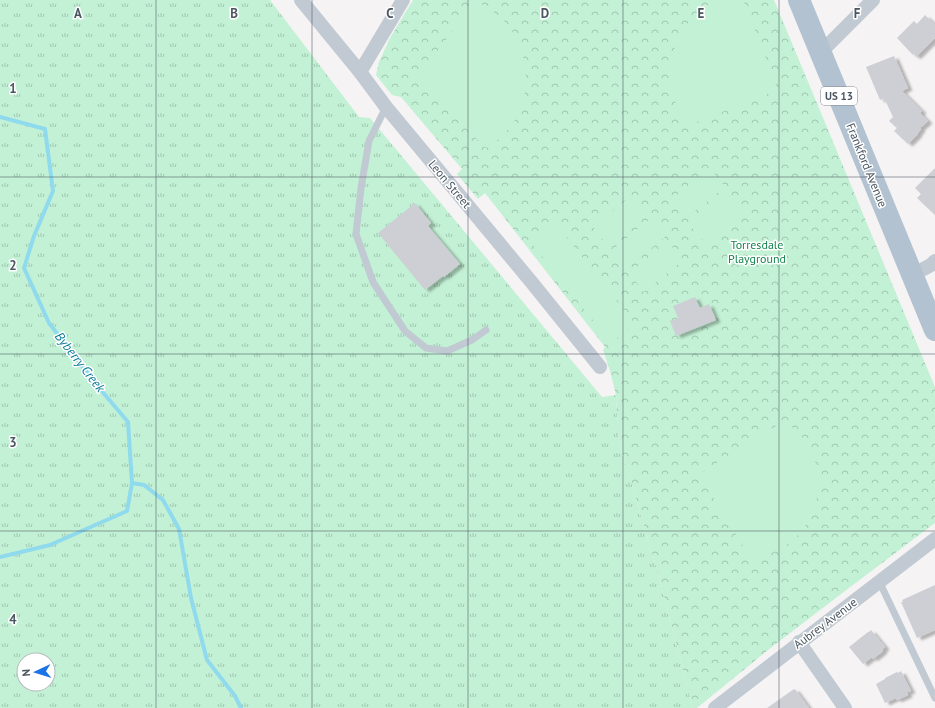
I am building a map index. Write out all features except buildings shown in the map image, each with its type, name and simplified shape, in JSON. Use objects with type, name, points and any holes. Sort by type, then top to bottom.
[{"type":"main road","name":"Frankford Avenue","points":[[799,0],[935,330]]},
{"type":"street","name":"Leon Street","points":[[301,0],[360,72],[386,107],[600,367]]},
{"type":"street","points":[[360,72],[403,0]]},
{"type":"street","points":[[821,52],[873,0]]},
{"type":"street","points":[[912,275],[935,262]]},
{"type":"street","name":"Aubrey Avenue","points":[[715,708],[728,701],[800,642],[935,539]]},
{"type":"street","points":[[800,642],[845,708]]},
{"type":"lane","points":[[386,107],[369,141],[361,188],[356,234],[373,282],[405,331],[426,348],[447,351],[472,340],[486,330]]},
{"type":"lane","points":[[879,581],[935,698]]},
{"type":"green space","points":[[0,0],[270,0],[359,117],[370,118],[602,397],[616,395],[619,441],[658,573],[693,708],[0,708]]},
{"type":"green space","name":"Torresdale Playground","points":[[413,0],[774,0],[935,387],[935,523],[768,650],[697,708],[693,708],[658,573],[619,441],[616,395],[603,350],[605,347],[485,193],[478,199],[457,174],[462,169],[401,97],[392,95],[376,75],[379,62],[390,38]]},
{"type":"green space","points":[[718,0],[743,0],[778,90],[689,125],[680,111],[673,95],[671,67],[673,52],[685,26],[705,7]]},
{"type":"green space","points":[[475,1],[488,8],[507,24],[521,50],[525,65],[525,94],[521,108],[505,133],[486,148],[416,80]]},
{"type":"green space","points":[[710,168],[725,187],[686,218],[671,200]]},
{"type":"green space","points":[[729,193],[744,211],[705,243],[690,225]]},
{"type":"green space","points":[[632,195],[647,214],[607,245],[593,227]]},
{"type":"green space","points":[[650,219],[665,237],[626,269],[611,251]]},
{"type":"green space","points":[[553,220],[635,324],[611,343],[529,240]]},
{"type":"green space","points":[[668,242],[683,260],[644,292],[629,273]]},
{"type":"green space","points":[[784,421],[795,429],[809,447],[815,461],[818,477],[818,492],[808,521],[799,534],[788,544],[774,552],[750,557],[699,474]]},
{"type":"waterway","name":"Byberry Creek","points":[[0,117],[45,129],[53,191],[34,236],[24,268],[49,323],[95,383],[128,422],[132,483],[127,511],[50,545],[0,557]]},
{"type":"waterway","points":[[132,483],[144,485],[163,500],[179,529],[191,598],[207,660],[235,696],[241,708]]}]
